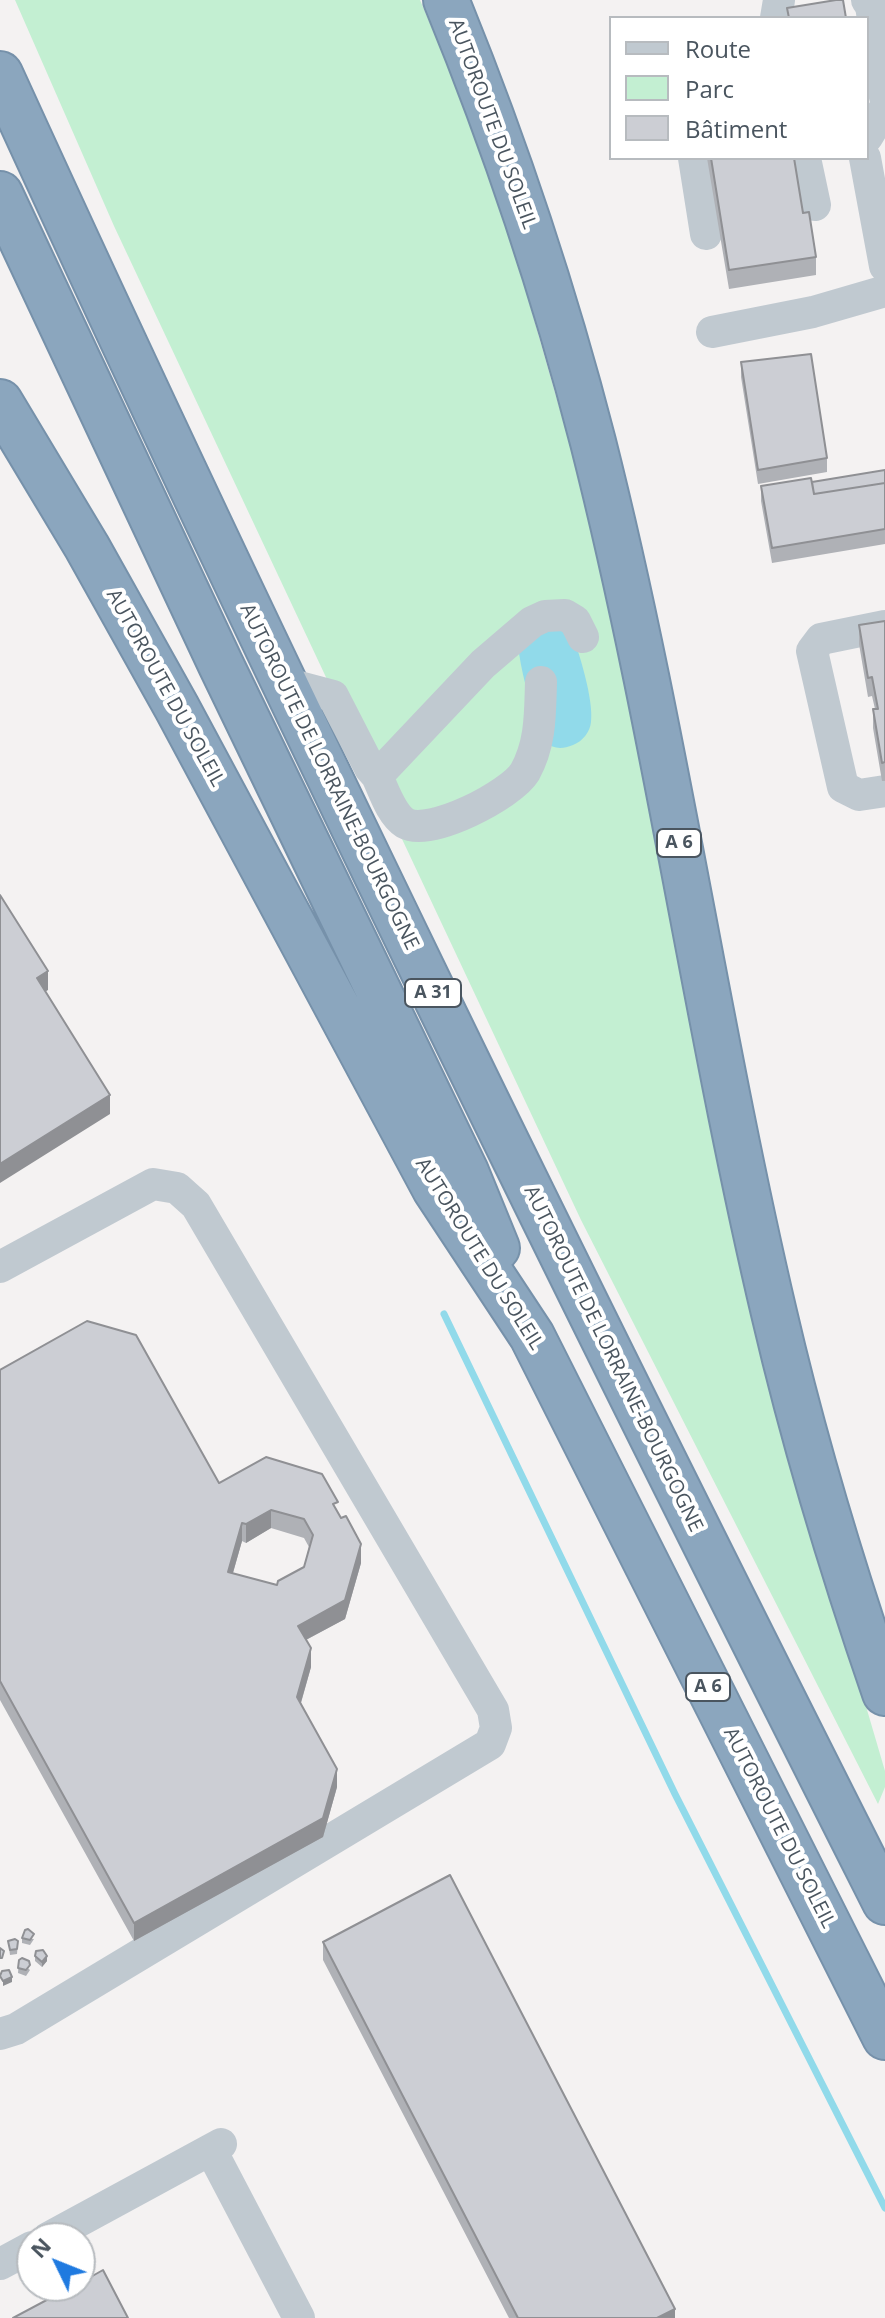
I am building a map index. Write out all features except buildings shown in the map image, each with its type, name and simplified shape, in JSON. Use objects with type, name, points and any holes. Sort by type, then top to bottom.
[{"type":"highway","name":"AUTOROUTE DU SOLEIL","points":[[446,0],[528,219],[585,414],[646,673],[775,1318],[836,1545],[885,1693]]},
{"type":"highway","name":"AUTOROUTE DE LORRAINE-BOURGOGNE","points":[[0,74],[284,683],[502,1134],[885,1902]]},
{"type":"highway","name":"A 31","points":[[0,194],[214,651],[466,1172],[532,1336]]},
{"type":"highway","name":"AUTOROUTE DU SOLEIL","points":[[0,402],[87,547],[177,708],[435,1189],[532,1336],[885,2037]]},
{"type":"lane","points":[[867,0],[871,6],[885,97]]},
{"type":"lane","points":[[869,134],[885,108]]},
{"type":"lane","points":[[694,160],[706,234]]},
{"type":"lane","points":[[805,160],[815,205]]},
{"type":"lane","points":[[865,160],[885,266]]},
{"type":"lane","points":[[712,332],[813,312],[885,291]]},
{"type":"lane","points":[[377,776],[483,664],[532,622],[545,616],[565,615],[575,621],[583,637]]},
{"type":"lane","points":[[885,626],[821,639],[812,651],[843,787],[859,795],[885,791]]},
{"type":"lane","points":[[284,683],[333,696],[397,817],[416,827],[439,824],[498,795],[523,775],[539,736],[541,682]]},
{"type":"lane","points":[[0,1267],[153,1184],[177,1188],[196,1205],[493,1710],[496,1728],[490,1744],[30,2021],[0,2034]]},
{"type":"lane","points":[[78,2222],[216,2147],[299,2318]]},
{"type":"green space","points":[[15,0],[420,0],[489,176],[523,281],[601,553],[818,1543],[885,1771],[885,1787],[878,1804],[581,1220],[114,226]]},
{"type":"water","points":[[533,630],[571,631],[585,676],[591,713],[588,733],[573,745],[553,747],[540,735],[536,726],[519,653]]},
{"type":"waterway","points":[[444,1314],[675,1794],[885,2208]]}]
